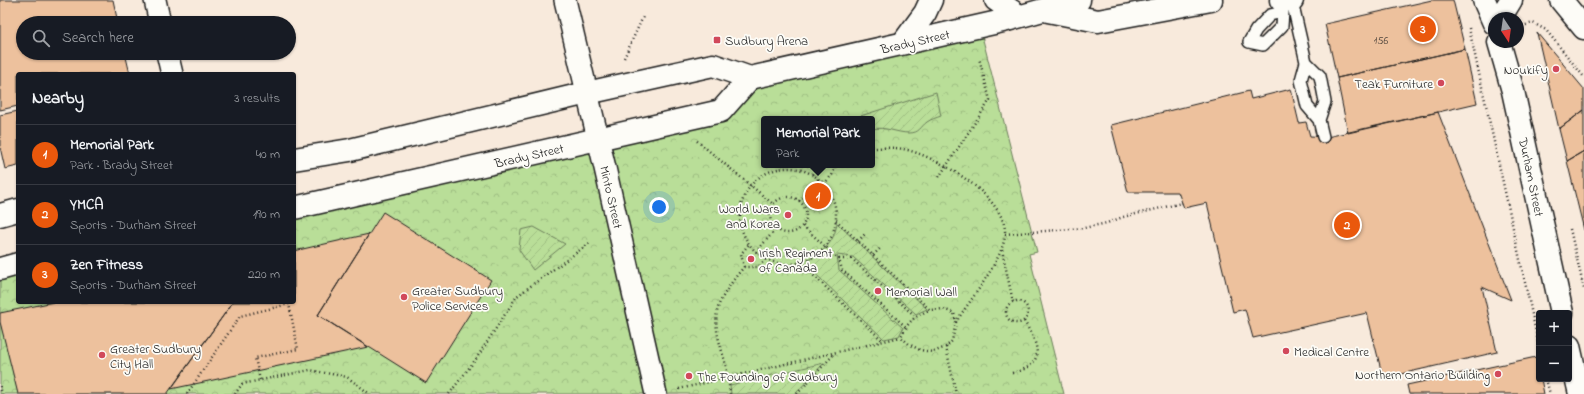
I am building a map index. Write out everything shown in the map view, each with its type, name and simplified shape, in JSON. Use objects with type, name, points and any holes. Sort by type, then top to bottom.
[{"type":"main road","points":[[903,43],[924,14],[931,0]]},
{"type":"main road","points":[[996,0],[1019,16]]},
{"type":"main road","name":"Brady Street","points":[[296,208],[721,111],[750,78],[1045,10],[1079,0]]},
{"type":"main road","points":[[1045,10],[1098,21],[1211,0]]},
{"type":"main road","points":[[1484,0],[1489,12]]},
{"type":"main road","points":[[1504,12],[1511,0]]},
{"type":"main road","points":[[1561,0],[1584,28]]},
{"type":"main road","name":"Durham Street","points":[[1501,48],[1513,91],[1561,310]]},
{"type":"main road","points":[[296,159],[350,150],[587,93],[713,65],[750,78]]},
{"type":"main road","points":[[0,215],[16,211]]},
{"type":"main road","points":[[0,269],[16,265]]},
{"type":"main road","points":[[1572,359],[1580,394]]},
{"type":"street","points":[[155,0],[158,16]]},
{"type":"street","name":"Minto Street","points":[[565,0],[656,394]]},
{"type":"street","points":[[169,60],[172,72]]},
{"type":"lane","points":[[1287,3],[1306,62],[1320,76],[1325,102],[1319,120]]},
{"type":"lane","points":[[1306,62],[1301,80],[1307,106],[1319,120],[1323,137]]},
{"type":"path","points":[[624,58],[643,17]]},
{"type":"path","points":[[1467,21],[1536,332]]},
{"type":"path","points":[[1524,25],[1533,23],[1546,30],[1584,77]]},
{"type":"path","points":[[939,177],[990,100],[979,58]]},
{"type":"path","points":[[696,140],[774,204]]},
{"type":"path","points":[[875,148],[903,149],[928,158],[946,167],[984,194],[996,208],[1003,221],[1005,234],[1002,250],[956,322],[952,341],[946,347],[933,352],[920,350],[908,344],[902,337]]},
{"type":"path","points":[[779,168],[802,170],[812,174],[824,184],[831,195],[835,207],[836,220],[830,238],[825,246],[813,256],[800,262],[782,263],[766,259],[756,252],[744,235],[740,225],[739,215],[743,199],[750,185],[768,172],[779,168]]},
{"type":"path","points":[[812,174],[817,168]]},
{"type":"path","points":[[824,184],[832,175],[833,168]]},
{"type":"path","points":[[798,201],[818,179]]},
{"type":"path","points":[[785,197],[793,198],[798,201],[805,209],[806,213],[803,226],[797,231],[789,233],[779,232],[770,219],[770,212],[774,204],[785,197]]},
{"type":"path","points":[[1005,234],[1084,228],[1182,203]]},
{"type":"path","points":[[836,220],[930,310]]},
{"type":"path","points":[[803,226],[839,259],[842,270],[906,327]]},
{"type":"path","points":[[756,252],[776,229]]},
{"type":"path","points":[[858,241],[865,234]]},
{"type":"path","points":[[449,394],[476,359],[517,296],[591,242]]},
{"type":"path","points":[[744,267],[741,254],[749,244]]},
{"type":"path","points":[[873,255],[882,248]]},
{"type":"path","points":[[1002,250],[1013,302]]},
{"type":"path","points":[[744,267],[758,267],[766,259]]},
{"type":"path","points":[[839,259],[852,259],[915,316]]},
{"type":"path","points":[[800,262],[883,341]]},
{"type":"path","points":[[730,394],[726,366],[717,337],[716,318],[720,301],[744,267]]},
{"type":"path","points":[[1013,302],[1022,302],[1027,306],[1028,316],[1024,321],[1015,323],[1006,315],[1007,308],[1013,302]]},
{"type":"path","points":[[187,394],[240,316],[289,304],[298,349],[255,358],[260,380]]},
{"type":"path","points":[[902,337],[906,327],[915,316],[930,310],[943,309],[954,313],[956,322]]},
{"type":"path","points":[[1012,373],[1021,371],[1031,364],[1037,353],[1035,340],[1024,321]]},
{"type":"path","points":[[679,389],[902,337]]},
{"type":"path","points":[[946,347],[956,394]]},
{"type":"path","points":[[797,394],[836,352]]},
{"type":"path","points":[[235,394],[242,384],[310,370],[347,377],[370,394]]},
{"type":"path","points":[[1547,382],[1550,394]]},
{"type":"path","points":[[0,386],[2,394]]},
{"type":"green space","points":[[980,28],[1037,252],[1029,254],[1064,394],[0,394],[0,270],[16,266],[16,304],[296,304],[296,209],[721,113],[751,80]]},
{"type":"green space","points":[[936,92],[941,116],[932,119],[913,133],[904,133],[881,128],[875,128],[875,116],[860,116]]},
{"type":"green space","points":[[837,223],[927,309],[916,314],[853,257],[837,255],[839,270],[903,328],[899,336],[884,339],[803,262],[821,252],[826,247],[833,237]]},
{"type":"green space","points":[[534,227],[565,244],[533,270],[519,250],[521,230]]},
{"type":"green space","points":[[824,363],[795,394],[731,394],[730,385]]},
{"type":"building","points":[[0,0],[113,0],[116,16],[16,16],[16,60],[127,60],[130,72],[16,72],[16,106],[0,110]]},
{"type":"building","points":[[1432,0],[1453,0],[1465,49],[1337,78],[1325,24]]},
{"type":"building","points":[[1537,33],[1584,89],[1584,110],[1559,129]]},
{"type":"building","points":[[1465,49],[1477,103],[1348,133],[1337,78]]},
{"type":"building","points":[[1291,89],[1299,123],[1306,122],[1310,136],[1327,137],[1438,112],[1511,300],[1482,287],[1497,352],[1383,378],[1367,313],[1253,338],[1245,309],[1233,312],[1207,203],[1184,208],[1178,192],[1128,192],[1111,125],[1249,91],[1251,99]]},
{"type":"building","points":[[1584,110],[1584,151],[1567,161],[1559,129]]},
{"type":"building","points":[[16,111],[16,166],[5,169],[0,147],[0,115]]},
{"type":"building","points":[[1584,151],[1584,230],[1567,161]]},
{"type":"building","name":"Greater Sudbury Police Services","points":[[383,212],[491,280],[426,383],[318,315]]},
{"type":"building","points":[[369,234],[318,315],[368,347],[171,389],[232,304],[296,304],[296,251]]},
{"type":"building","name":"Greater Sudbury City Hall","points":[[44,304],[232,304],[167,394],[18,394],[0,322],[0,313]]},
{"type":"building","name":"Northern Ontario Building","points":[[1536,357],[1536,382],[1542,382],[1544,394],[1409,394],[1407,385]]},
{"type":"place","name":"Zen Fitness","points":[[1423,29]]},
{"type":"place","name":"Sudbury Arena","points":[[717,40]]},
{"type":"place","name":"Noukify","points":[[1556,69]]},
{"type":"place","name":"Teak Furniture","points":[[1441,83]]},
{"type":"place","name":"Memorial Park","points":[[818,196]]},
{"type":"place","name":"World Wars and Korea","points":[[788,215]]},
{"type":"place","name":"YMCA","points":[[1347,225]]},
{"type":"place","name":"Irish Regiment of Canada","points":[[751,259]]},
{"type":"place","name":"Memorial Wall","points":[[878,291]]},
{"type":"place","name":"Greater Sudbury Police Services","points":[[404,297]]},
{"type":"place","name":"Medical Centre","points":[[1286,351]]},
{"type":"place","name":"Greater Sudbury City Hall","points":[[102,355]]},
{"type":"place","name":"Northern Ontario Building","points":[[1498,374]]},
{"type":"place","name":"The Founding of Sudbury","points":[[689,376]]}]
